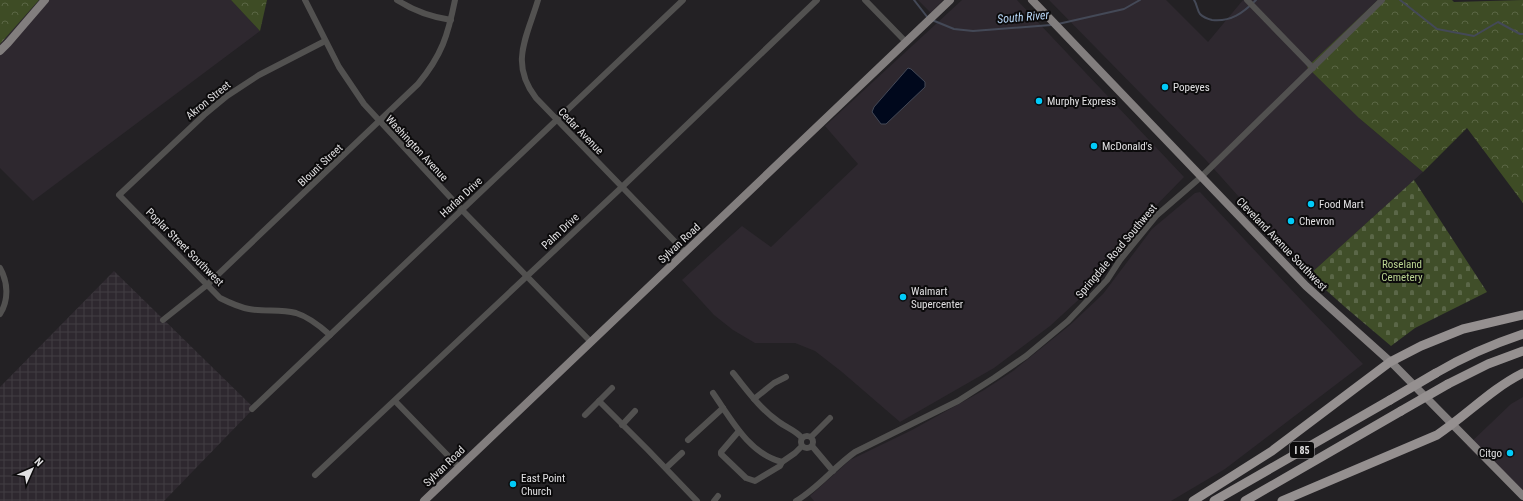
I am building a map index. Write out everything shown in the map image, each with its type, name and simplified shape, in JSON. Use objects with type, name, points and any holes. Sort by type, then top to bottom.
[{"type":"highway","points":[[1193,501],[1272,451],[1390,362],[1420,346],[1463,329],[1523,315]]},
{"type":"highway","name":"I 85","points":[[1214,501],[1458,360],[1523,334]]},
{"type":"highway","name":"I 85","points":[[1245,501],[1448,384],[1488,364],[1523,351]]},
{"type":"highway","points":[[1282,501],[1437,435],[1452,425],[1494,391],[1523,373]]},
{"type":"main road","points":[[0,51],[8,44],[46,0]]},
{"type":"main road","name":"Sylvan Road","points":[[424,501],[950,0]]},
{"type":"main road","name":"Cleveland Avenue Southwest","points":[[1032,0],[1306,286],[1390,362],[1523,496]]},
{"type":"street","name":"Washington Avenue","points":[[305,0],[325,41],[350,86],[380,122],[462,210],[591,342]]},
{"type":"street","points":[[397,0],[422,13],[436,18],[451,20]]},
{"type":"street","name":"Blount Street","points":[[163,320],[207,285],[380,122],[418,84],[431,68],[444,45],[455,0]]},
{"type":"street","name":"Cedar Avenue","points":[[538,0],[523,44],[521,61],[523,76],[529,90],[685,252]]},
{"type":"street","name":"Harlan Drive","points":[[252,409],[683,0]]},
{"type":"street","name":"Palm Drive","points":[[315,475],[622,187],[817,0]]},
{"type":"street","points":[[865,0],[906,42]]},
{"type":"street","points":[[1246,0],[1313,68]]},
{"type":"street","name":"Springdale Road Southwest","points":[[796,501],[818,486],[855,452],[958,400],[994,378],[1026,356],[1068,321],[1107,280],[1120,260],[1156,216],[1201,177],[1382,0]]},
{"type":"street","name":"Akron Street","points":[[119,195],[204,115],[227,96],[259,75],[325,41]]},
{"type":"street","name":"Poplar Street Southwest","points":[[119,195],[220,298],[235,306],[250,310],[281,310],[297,313],[315,322],[330,335]]},
{"type":"street","points":[[0,268],[7,292],[5,303],[0,314]]},
{"type":"street","points":[[733,373],[754,399],[779,422],[797,432],[802,438],[802,446]]},
{"type":"street","points":[[754,399],[774,383],[786,377]]},
{"type":"street","points":[[585,415],[612,388]]},
{"type":"street","points":[[713,393],[739,431],[758,450],[771,459],[782,462]]},
{"type":"street","points":[[394,401],[459,467]]},
{"type":"street","points":[[599,401],[697,501]]},
{"type":"street","points":[[688,440],[723,408]]},
{"type":"street","points":[[622,425],[636,411]]},
{"type":"street","points":[[802,438],[808,436],[811,437],[830,418]]},
{"type":"street","points":[[739,431],[721,452],[721,454],[746,478],[755,481],[780,466],[782,462],[802,446]]},
{"type":"street","points":[[811,437],[814,443],[812,446]]},
{"type":"street","points":[[802,446],[808,448],[812,446]]},
{"type":"street","points":[[812,446],[833,471]]},
{"type":"street","points":[[666,468],[682,453]]},
{"type":"shaded area","points":[[39,0],[231,0],[260,31],[33,201],[0,168],[0,44]]},
{"type":"shaded area","points":[[918,0],[943,0],[931,13]]},
{"type":"shaded area","points":[[962,0],[1017,0],[1184,177],[1139,223],[1087,292],[1050,326],[994,368],[900,422],[815,351],[795,343],[755,343],[733,330],[714,315],[682,280],[742,226],[771,247],[858,164],[825,126]]},
{"type":"shaded area","points":[[1049,0],[1166,0],[1208,42],[1243,0],[1378,0],[1359,118],[1423,172],[1309,275],[1205,159]]},
{"type":"shaded area","points":[[1200,192],[1363,364],[1225,469],[1171,501],[814,501],[810,496],[850,460],[912,430],[984,390],[1013,371],[1070,325],[1103,294],[1152,229],[1195,193]]},
{"type":"shaded area","points":[[114,271],[254,408],[164,501],[0,501],[0,387]]},
{"type":"shaded area","points":[[1523,397],[1523,498],[1467,446],[1511,404]]},
{"type":"green space","points":[[0,0],[39,0],[0,44]]},
{"type":"green space","points":[[231,0],[267,0],[260,31]]},
{"type":"green space","points":[[1378,0],[1452,0],[1454,2],[1523,0],[1523,203],[1467,128],[1423,172],[1359,118],[1307,67]]},
{"type":"green space","name":"Roseland Cemetery","points":[[1414,180],[1487,292],[1415,328],[1391,346],[1309,275]]},
{"type":"water","points":[[908,68],[925,82],[925,87],[886,124],[881,124],[872,112],[874,107]]},
{"type":"waterway","name":"South River","points":[[914,0],[928,18]]},
{"type":"waterway","name":"South River","points":[[1058,24],[1124,9],[1140,0]]},
{"type":"waterway","name":"South River","points":[[1194,0],[1201,15],[1210,20],[1225,20],[1236,16],[1256,0]]},
{"type":"waterway","name":"South River","points":[[1400,0],[1437,29],[1474,36],[1498,22],[1520,34],[1523,34]]},
{"type":"waterway","name":"South River","points":[[932,20],[954,29],[973,31],[1051,25]]},
{"type":"place","name":"Popeyes","points":[[1165,87]]},
{"type":"place","name":"Murphy Express","points":[[1039,101]]},
{"type":"place","name":"McDonald's","points":[[1094,146]]},
{"type":"place","name":"Food Mart","points":[[1311,204]]},
{"type":"place","name":"Chevron","points":[[1291,221]]},
{"type":"place","name":"Walmart Supercenter","points":[[903,297]]},
{"type":"place","name":"Citgo","points":[[1510,453]]},
{"type":"place","name":"East Point Church","points":[[513,484]]}]
